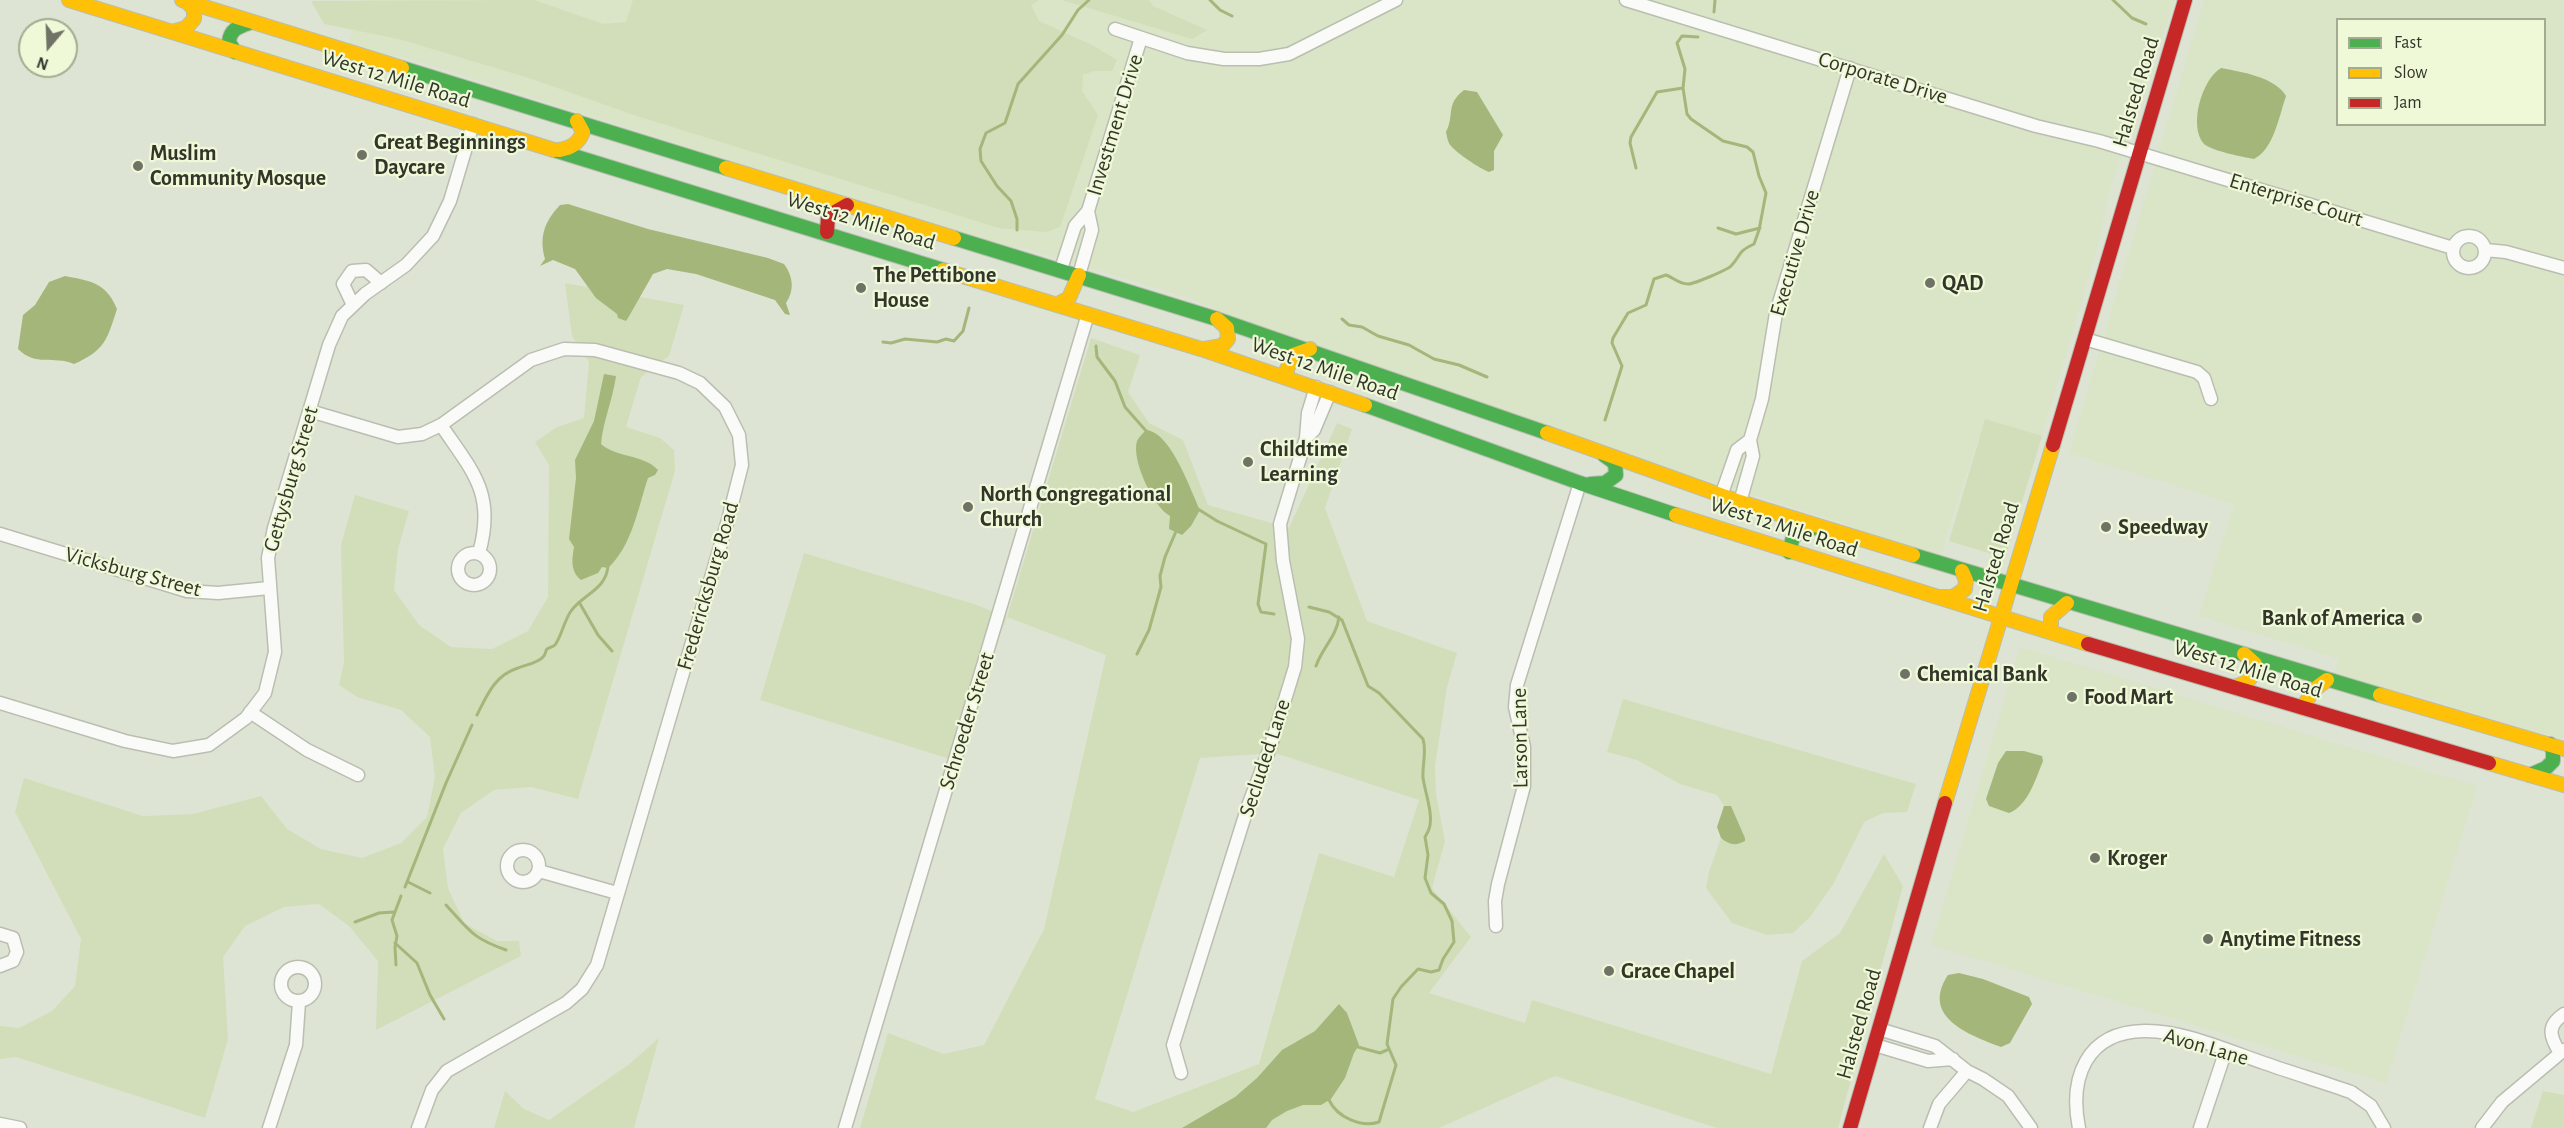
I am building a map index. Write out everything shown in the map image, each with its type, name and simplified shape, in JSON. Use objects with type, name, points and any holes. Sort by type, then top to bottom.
[{"type":"main road","name":"West 12 Mile Road","points":[[69,0],[1201,349],[1316,387],[1580,483],[1789,552],[2564,785]]},
{"type":"main road","name":"Halsted Road","points":[[1850,1128],[2185,0]]},
{"type":"main road","name":"West 12 Mile Road","points":[[184,1],[1217,319],[1310,349],[1722,496],[1819,527],[2067,603],[2557,746]]},
{"type":"main road","points":[[172,32],[191,26],[194,21],[194,9],[184,1]]},
{"type":"main road","points":[[235,51],[229,42],[230,32],[235,27],[252,22]]},
{"type":"main road","points":[[559,150],[571,148],[580,140],[583,132],[577,121]]},
{"type":"main road","points":[[827,232],[828,216],[847,204]]},
{"type":"main road","points":[[1058,304],[1070,298],[1079,275]]},
{"type":"main road","points":[[1201,349],[1215,349],[1226,343],[1230,330],[1217,319]]},
{"type":"main road","points":[[1287,378],[1287,369],[1293,356],[1310,349]]},
{"type":"main road","points":[[1580,483],[1605,483],[1616,475],[1615,463],[1603,454]]},
{"type":"main road","points":[[1789,552],[1788,546],[1794,535],[1803,530],[1819,527]]},
{"type":"main road","points":[[1936,597],[1960,594],[1965,589],[1966,580],[1962,571]]},
{"type":"main road","points":[[2051,632],[2051,617],[2067,603]]},
{"type":"main road","points":[[2234,687],[2247,682],[2254,674],[2255,663],[2244,654]]},
{"type":"main road","points":[[2303,708],[2313,687],[2327,680]]},
{"type":"main road","points":[[2530,775],[2550,767],[2557,746]]},
{"type":"street","points":[[1115,30],[1187,53],[1224,59],[1259,59],[1289,54],[1396,0]]},
{"type":"street","name":"Corporate Drive","points":[[1626,0],[2036,126],[2140,153]]},
{"type":"street","name":"Investment Drive","points":[[1079,275],[1092,230],[1089,211],[1141,38]]},
{"type":"street","name":"Executive Drive","points":[[1740,502],[1753,456],[1750,440],[1762,399],[1776,313],[1850,68]]},
{"type":"street","name":"Gettysburg Street","points":[[0,703],[125,741],[172,751],[209,746],[250,712],[265,693],[275,652],[268,558],[274,528],[329,345],[342,316],[353,304],[406,266],[433,236],[450,201],[473,124]]},
{"type":"street","name":"Enterprise Court","points":[[2140,153],[2453,248]]},
{"type":"street","name":"Investment Drive","points":[[1060,269],[1075,226],[1089,211]]},
{"type":"street","points":[[2467,236],[2479,239],[2486,250],[2482,263],[2471,269],[2459,266],[2452,255],[2456,242],[2467,236]]},
{"type":"street","points":[[2486,250],[2506,252],[2564,268]]},
{"type":"street","points":[[353,304],[343,284],[352,271],[366,270],[381,283]]},
{"type":"street","name":"Schroeder Street","points":[[845,1128],[1088,314]]},
{"type":"street","points":[[2085,339],[2197,372],[2204,378],[2211,399]]},
{"type":"street","name":"Fredericksburg Road","points":[[310,411],[398,437],[422,434],[441,425],[531,360],[564,349],[595,350],[679,373],[700,383],[725,407],[739,435],[742,465],[728,520],[597,965],[582,989],[566,1003],[447,1071],[432,1090],[418,1128]]},
{"type":"street","name":"Secluded Lane","points":[[1181,1073],[1173,1045],[1248,806],[1270,748],[1295,667],[1298,639],[1283,561],[1280,524],[1306,438],[1308,413],[1316,387]]},
{"type":"street","name":"Secluded Lane","points":[[1306,438],[1314,430],[1330,392]]},
{"type":"street","points":[[441,425],[478,481],[485,509],[479,553]]},
{"type":"street","name":"Executive Drive","points":[[1722,496],[1737,450],[1750,440]]},
{"type":"street","name":"Larson Lane","points":[[1496,926],[1495,901],[1498,884],[1524,786],[1524,747],[1515,707],[1517,685],[1580,483]]},
{"type":"street","name":"Vicksburg Street","points":[[0,534],[187,591],[218,593],[269,588]]},
{"type":"street","points":[[250,712],[307,750],[357,775]]},
{"type":"street","points":[[538,871],[617,893]]},
{"type":"street","points":[[0,934],[13,938],[17,947],[13,962],[0,966]]},
{"type":"street","points":[[269,1128],[296,1045],[299,1002]]},
{"type":"street","points":[[2482,1128],[2502,1102],[2562,1052],[2552,1040],[2551,1032],[2553,1023],[2564,1014]]},
{"type":"street","points":[[1879,1029],[1935,1046],[1967,1071],[2008,1096],[2031,1128]]},
{"type":"street","name":"Avon Lane","points":[[2079,1128],[2075,1100],[2079,1074],[2086,1059],[2111,1039],[2145,1031],[2206,1043],[2351,1092],[2371,1106],[2384,1128]]},
{"type":"street","points":[[1875,1045],[1929,1061],[1953,1059]]},
{"type":"street","points":[[2200,1128],[2226,1050]]},
{"type":"street","points":[[1930,1128],[1939,1104],[1967,1071]]},
{"type":"street","points":[[0,1124],[20,1128]]},
{"type":"shaded area","points":[[362,0],[2175,0],[2110,188],[2098,245],[2042,436],[1985,419],[1945,539],[1941,560],[1840,522],[1706,480],[1678,475],[1257,326],[1192,299],[1024,248],[997,245],[404,57],[373,53],[348,45]]},
{"type":"shaded area","points":[[534,0],[603,24],[626,22],[633,0],[1039,0],[1031,5],[1039,21],[1092,45],[1117,60],[1112,71],[1094,71],[1083,75],[1082,91],[1098,115],[1060,227],[1046,232],[999,228],[637,116],[532,79],[399,39],[324,24],[311,1]]},
{"type":"shaded area","points":[[1062,0],[1149,0],[1153,6],[1207,30],[1192,39]]},
{"type":"shaded area","points":[[2204,0],[2564,0],[2564,740],[2415,695],[2378,689],[2334,677],[2339,659],[2199,616],[2234,504],[2069,453]]},
{"type":"shaded area","points":[[2221,68],[2266,80],[2274,84],[2286,96],[2271,140],[2261,154],[2254,159],[2214,149],[2204,144],[2199,136],[2197,115],[2199,103],[2208,82]]},
{"type":"shaded area","points":[[1464,90],[1477,92],[1503,135],[1494,151],[1494,170],[1489,172],[1458,153],[1448,140],[1446,132],[1452,105]]},
{"type":"shaded area","points":[[568,204],[648,229],[768,258],[784,264],[792,283],[791,293],[786,303],[790,315],[785,314],[775,300],[696,274],[667,269],[653,274],[626,321],[618,318],[617,314],[596,298],[575,269],[553,260],[540,266],[545,259],[544,230],[560,205]]},
{"type":"shaded area","points":[[65,276],[96,284],[108,293],[117,309],[111,328],[104,342],[93,354],[74,364],[59,360],[31,358],[18,349],[23,315],[35,305],[49,282]]},
{"type":"shaded area","points":[[565,283],[684,305],[669,356],[641,377],[626,427],[660,438],[674,450],[675,471],[578,799],[531,787],[494,790],[461,813],[443,849],[448,888],[464,923],[497,941],[519,941],[521,956],[376,1030],[378,961],[349,926],[319,904],[284,907],[245,926],[223,957],[228,1039],[205,1118],[16,1057],[0,1059],[0,1026],[19,1028],[52,1011],[75,986],[81,939],[15,812],[24,778],[143,816],[193,814],[261,796],[287,829],[321,849],[362,858],[401,843],[427,817],[435,777],[430,737],[401,710],[357,697],[339,685],[344,663],[341,545],[355,495],[409,511],[398,549],[394,590],[419,625],[451,647],[492,649],[528,631],[548,597],[549,465],[535,442],[557,427],[584,418],[589,362],[572,336]]},
{"type":"shaded area","points":[[1091,338],[1140,355],[1128,392],[1149,423],[1183,440],[1208,505],[1289,528],[1337,423],[1352,429],[1325,508],[1367,621],[1457,653],[1447,687],[1435,766],[1436,794],[1445,841],[1432,888],[1471,937],[1429,993],[1525,1023],[1532,1000],[1771,1074],[1802,961],[1840,933],[1884,854],[1903,886],[1838,1128],[1717,1128],[1555,1076],[1439,1128],[860,1128],[888,1033],[944,1054],[984,1045],[1044,929],[1106,655],[1007,617]],"holes":[[[1275,753],[1419,800],[1394,877],[1319,853],[1259,1064],[1133,1112],[1095,1099],[1200,758]]]},
{"type":"shaded area","points":[[604,374],[616,376],[601,444],[615,452],[645,461],[658,470],[655,475],[648,478],[629,538],[616,559],[608,568],[602,567],[598,573],[581,580],[573,569],[574,547],[569,539],[576,478],[575,460],[594,421]]},
{"type":"shaded area","points":[[1985,419],[2042,436],[2005,558],[1949,541]]},
{"type":"shaded area","points":[[1146,430],[1164,440],[1179,463],[1200,510],[1191,526],[1182,535],[1169,529],[1170,516],[1157,503],[1140,470],[1137,459],[1137,441]]},
{"type":"shaded area","points":[[804,553],[974,604],[1007,617],[950,759],[760,700]]},
{"type":"shaded area","points":[[2020,647],[2477,786],[2386,1083],[1931,945]]},
{"type":"shaded area","points":[[1623,699],[1916,784],[1907,812],[1883,813],[1864,822],[1834,883],[1810,917],[1793,933],[1767,935],[1732,923],[1706,888],[1721,838],[1726,842],[1745,838],[1731,806],[1724,806],[1717,795],[1680,784],[1637,760],[1607,752]]},
{"type":"shaded area","points":[[2006,751],[2024,751],[2042,756],[2043,761],[2026,798],[2009,813],[1989,806],[1986,799],[1998,763]]},
{"type":"shaded area","points":[[1724,806],[1731,806],[1745,838],[1745,841],[1739,844],[1727,842],[1721,838],[1717,827]]},
{"type":"shaded area","points":[[1959,973],[1983,979],[2029,997],[2032,1004],[2010,1043],[2001,1047],[1975,1037],[1952,1022],[1944,1013],[1940,1002],[1941,990],[1948,975]]},
{"type":"shaded area","points":[[1339,1004],[1347,1013],[1359,1045],[1345,1078],[1331,1099],[1321,1105],[1303,1105],[1287,1111],[1272,1120],[1266,1128],[1182,1128],[1235,1097],[1257,1078],[1282,1050],[1315,1031]]},
{"type":"shaded area","points":[[659,1038],[634,1128],[494,1128],[505,1091],[524,1109],[549,1120],[628,1065]]},
{"type":"shaded area","points":[[2543,1091],[2564,1095],[2564,1128],[2531,1128]]},
{"type":"waterway","points":[[1017,230],[1017,219],[1011,201],[997,186],[981,161],[980,149],[986,133],[1005,123],[1018,84],[1062,35],[1078,10],[1089,0]]},
{"type":"waterway","points":[[1210,0],[1220,10],[1232,16]]},
{"type":"waterway","points":[[1714,12],[1715,0]]},
{"type":"waterway","points":[[2113,0],[2132,18],[2146,24]]},
{"type":"waterway","points":[[1605,420],[1622,366],[1612,343],[1613,338],[1628,313],[1646,305],[1654,279],[1666,275],[1688,284],[1717,273],[1731,266],[1742,251],[1754,244],[1759,230],[1766,193],[1753,152],[1747,147],[1723,141],[1687,114],[1683,88],[1685,69],[1677,43],[1682,36],[1698,37]]},
{"type":"waterway","points":[[1636,168],[1630,143],[1631,137],[1657,92],[1683,88]]},
{"type":"waterway","points":[[1718,228],[1736,234],[1760,228]]},
{"type":"waterway","points":[[883,342],[891,343],[905,339],[954,341],[963,331],[969,308]]},
{"type":"waterway","points":[[1342,319],[1349,325],[1362,327],[1378,336],[1409,345],[1434,359],[1459,365],[1487,377]]},
{"type":"waterway","points":[[1096,346],[1097,357],[1115,381],[1125,407],[1147,432]]},
{"type":"waterway","points":[[1198,509],[1217,521],[1266,544],[1258,604],[1261,612],[1274,614]]},
{"type":"waterway","points":[[1137,654],[1149,630],[1161,587],[1160,576],[1165,557],[1177,529]]},
{"type":"waterway","points":[[477,715],[484,700],[503,675],[538,661],[547,649],[555,645],[571,611],[599,586],[608,566]]},
{"type":"waterway","points":[[579,602],[598,635],[612,651]]},
{"type":"waterway","points":[[1309,607],[1329,612],[1342,620],[1368,686],[1379,693],[1423,739],[1425,749],[1423,778],[1430,818],[1429,829],[1425,837],[1428,855],[1425,878],[1431,893],[1444,904],[1452,921],[1454,942],[1439,970],[1431,972],[1418,969],[1393,999],[1387,1044],[1396,1065],[1379,1122],[1365,1123],[1350,1120],[1329,1100]]},
{"type":"waterway","points":[[1316,666],[1338,624],[1339,617]]},
{"type":"waterway","points":[[405,887],[446,783],[472,725]]},
{"type":"waterway","points":[[408,882],[430,893]]},
{"type":"waterway","points":[[396,965],[397,936],[392,920],[401,896]]},
{"type":"waterway","points":[[446,905],[472,933],[506,950]]},
{"type":"waterway","points":[[355,922],[379,913],[394,912]]},
{"type":"waterway","points":[[395,943],[417,963],[430,995],[444,1019]]},
{"type":"waterway","points":[[1358,1047],[1380,1053],[1387,1050]]},
{"type":"traffic: fast","points":[[235,52],[229,42],[231,34],[237,28],[252,22]]},
{"type":"traffic: fast","points":[[402,68],[726,168]]},
{"type":"traffic: fast","points":[[554,150],[943,270]]},
{"type":"traffic: fast","points":[[954,238],[1217,319],[1547,433]]},
{"type":"traffic: fast","points":[[1365,405],[1580,483],[1676,515]]},
{"type":"traffic: fast","points":[[1590,484],[1605,483],[1616,475],[1615,463],[1604,455]]},
{"type":"traffic: fast","points":[[1789,552],[1793,537],[1802,531],[1818,527]]},
{"type":"traffic: fast","points":[[1913,555],[2380,695]]},
{"type":"traffic: fast","points":[[2530,775],[2546,768],[2553,761],[2550,744]]},
{"type":"traffic: slow","points":[[69,0],[554,150]]},
{"type":"traffic: slow","points":[[182,0],[402,68]]},
{"type":"traffic: slow","points":[[172,32],[186,28],[194,19],[194,9],[187,2]]},
{"type":"traffic: slow","points":[[559,150],[574,145],[579,140],[583,132],[577,121]]},
{"type":"traffic: slow","points":[[726,168],[954,238]]},
{"type":"traffic: slow","points":[[943,270],[1201,349],[1365,405]]},
{"type":"traffic: slow","points":[[1058,304],[1069,298],[1079,275]]},
{"type":"traffic: slow","points":[[1204,349],[1222,346],[1228,339],[1227,328],[1217,319]]},
{"type":"traffic: slow","points":[[1287,378],[1287,369],[1293,355],[1310,349]]},
{"type":"traffic: slow","points":[[1547,433],[1740,502],[1913,555]]},
{"type":"traffic: slow","points":[[1945,803],[2053,445]]},
{"type":"traffic: slow","points":[[1676,515],[2088,644]]},
{"type":"traffic: slow","points":[[1940,597],[1953,597],[1965,589],[1966,580],[1962,571]]},
{"type":"traffic: slow","points":[[2051,632],[2051,617],[2067,603]]},
{"type":"traffic: slow","points":[[2234,687],[2246,682],[2254,673],[2255,664],[2244,654]]},
{"type":"traffic: slow","points":[[2303,708],[2312,691],[2327,680]]},
{"type":"traffic: slow","points":[[2380,695],[2564,749]]},
{"type":"traffic: slow","points":[[2489,763],[2564,785]]},
{"type":"traffic: jam","points":[[2053,445],[2185,0]]},
{"type":"traffic: jam","points":[[827,232],[828,216],[847,205]]},
{"type":"traffic: jam","points":[[2088,644],[2489,763]]},
{"type":"traffic: jam","points":[[1850,1128],[1945,803]]},
{"type":"place","name":"Great Beginnings Daycare","points":[[362,155]]},
{"type":"place","name":"Muslim Community Mosque","points":[[138,166]]},
{"type":"place","name":"QAD","points":[[1930,283]]},
{"type":"place","name":"The Pettibone House","points":[[861,288]]},
{"type":"place","name":"Childtime Learning","points":[[1248,462]]},
{"type":"place","name":"North Congregational Church","points":[[968,507]]},
{"type":"place","name":"Speedway","points":[[2106,527]]},
{"type":"place","name":"Bank of America","points":[[2417,618]]},
{"type":"place","name":"Chemical Bank","points":[[1905,674]]},
{"type":"place","name":"Food Mart","points":[[2072,697]]},
{"type":"place","name":"Kroger","points":[[2095,858]]},
{"type":"place","name":"Anytime Fitness","points":[[2208,939]]},
{"type":"place","name":"Grace Chapel","points":[[1609,971]]}]
